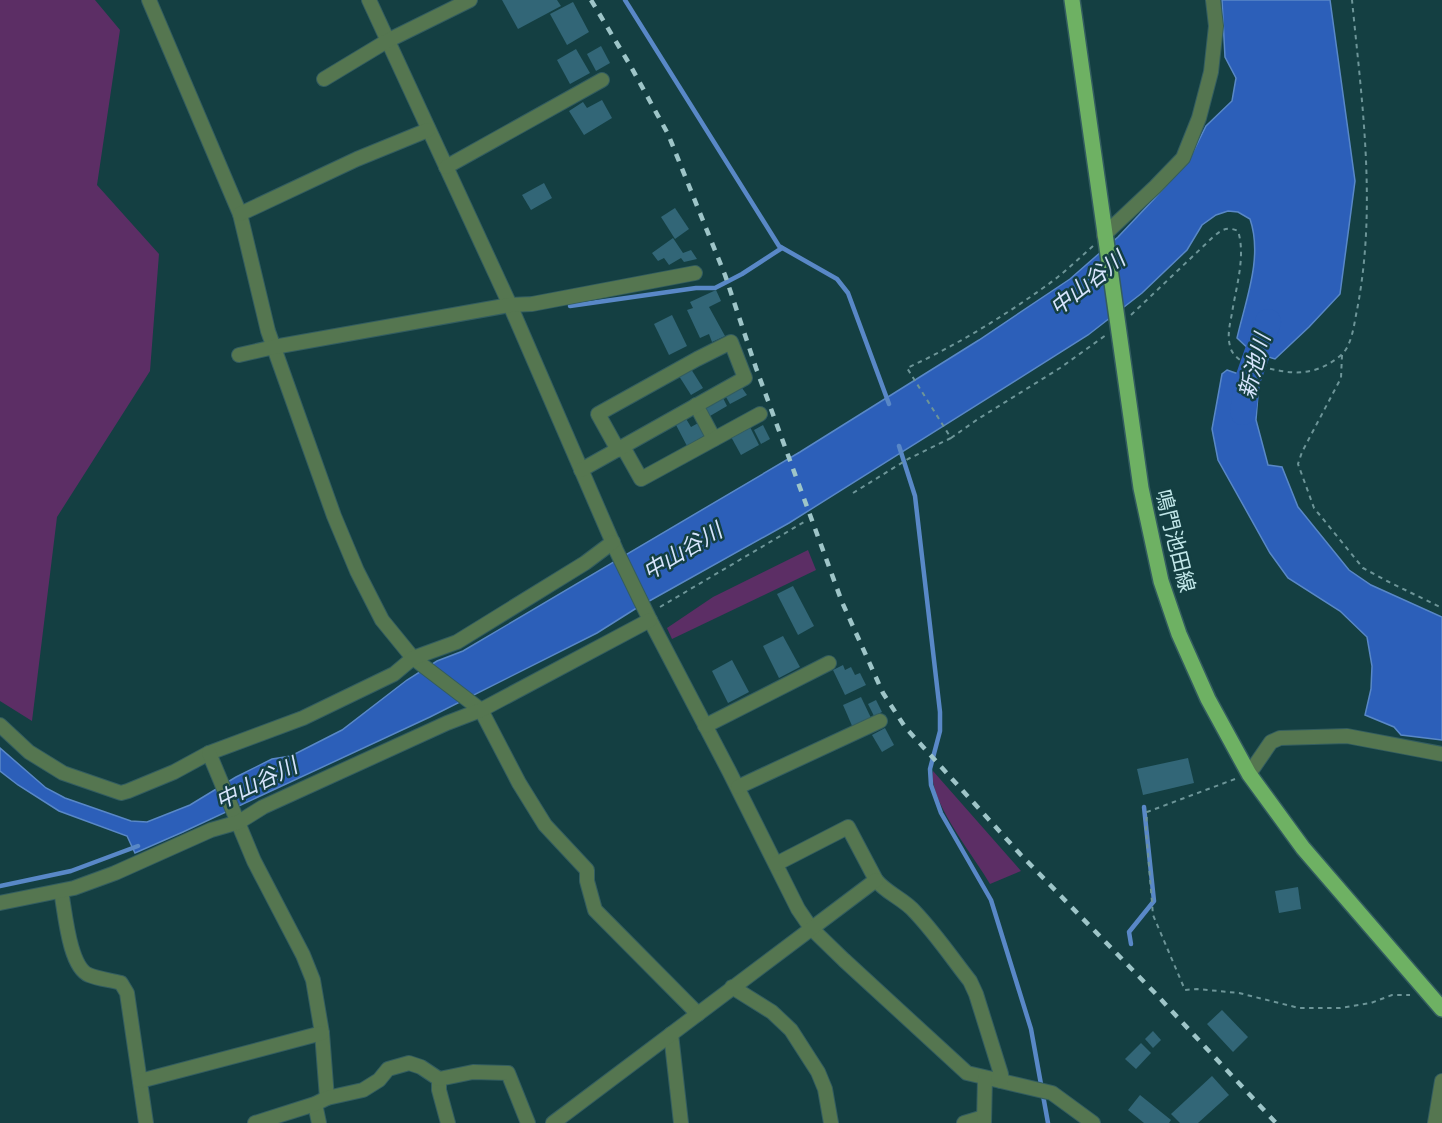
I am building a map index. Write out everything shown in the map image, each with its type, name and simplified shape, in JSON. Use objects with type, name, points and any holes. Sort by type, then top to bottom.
[{"type":"main road","name":"鳴門池田線","points":[[1072,0],[1140,488],[1161,581],[1179,634],[1208,699],[1249,774],[1303,848],[1442,1009]]},
{"type":"street","points":[[150,0],[240,214],[268,331],[314,462],[357,571],[381,620],[417,661],[476,707],[545,825],[587,870],[587,881],[595,910],[698,1014]]},
{"type":"street","points":[[369,0],[510,305],[614,546],[798,909],[811,928],[967,1073],[1052,1093],[1093,1123]]},
{"type":"street","points":[[324,79],[387,41],[470,0]]},
{"type":"street","points":[[1105,240],[1183,158],[1199,118],[1211,72],[1216,26],[1213,0]]},
{"type":"street","points":[[446,167],[602,80]]},
{"type":"street","points":[[240,214],[357,159],[428,130]]},
{"type":"street","points":[[239,355],[695,273]]},
{"type":"street","points":[[581,470],[620,448],[696,405],[745,378],[731,342],[598,414],[620,448],[641,479],[759,414]]},
{"type":"street","points":[[696,405],[714,439]]},
{"type":"street","points":[[0,725],[29,752],[63,773],[121,793],[303,718],[394,674],[457,642],[614,546]]},
{"type":"street","points":[[0,903],[61,891],[115,873],[425,732],[648,616]]},
{"type":"street","points":[[705,726],[829,663]]},
{"type":"street","points":[[738,787],[880,721]]},
{"type":"street","points":[[1249,774],[1271,742],[1280,738],[1347,736],[1442,754]]},
{"type":"street","points":[[210,755],[254,861],[303,955],[313,980],[322,1033],[319,1123]]},
{"type":"street","points":[[776,864],[848,828],[881,887],[902,900],[915,912],[970,981],[1001,1074],[1001,1081]]},
{"type":"street","points":[[553,1123],[876,880]]},
{"type":"street","points":[[61,891],[72,949],[79,967],[87,975],[121,983],[127,993],[146,1123]]},
{"type":"street","points":[[732,987],[772,1012],[791,1030],[818,1072],[825,1089],[831,1123]]},
{"type":"street","points":[[140,1081],[322,1033]]},
{"type":"street","points":[[671,1034],[681,1123]]},
{"type":"street","points":[[255,1123],[363,1090],[379,1080],[388,1069],[409,1063],[421,1067],[439,1079],[472,1072],[508,1073],[528,1123]]},
{"type":"street","points":[[964,1123],[984,1120],[985,1078]]},
{"type":"street","points":[[439,1079],[439,1090],[448,1123]]},
{"type":"street","points":[[1435,1123],[1442,1081]]},
{"type":"path","points":[[1352,0],[1364,123],[1368,207],[1364,273],[1353,332],[1342,355],[1341,378],[1298,464],[1314,508],[1363,568],[1442,608]]},
{"type":"path","points":[[853,493],[908,459],[951,438],[978,418],[1060,368],[1153,296],[1221,230],[1231,227],[1238,231],[1241,242],[1239,271],[1228,335],[1234,355],[1240,360],[1298,374],[1322,368],[1342,355]]},
{"type":"path","points":[[951,438],[907,368],[965,338],[1045,287],[1105,240]]},
{"type":"path","points":[[648,616],[804,522]]},
{"type":"path","points":[[1249,774],[1147,812],[1146,829],[1153,915],[1185,990],[1239,993],[1299,1008],[1340,1008],[1371,1003],[1392,995],[1431,996]]},
{"type":"shaded area","points":[[0,0],[95,0],[120,30],[97,185],[159,254],[150,371],[57,517],[32,721],[0,701]]},
{"type":"shaded area","points":[[808,550],[816,570],[672,639],[667,628],[713,597]]},
{"type":"shaded area","points":[[933,771],[1021,871],[990,884],[945,813],[933,783]]},
{"type":"water","name":"中山谷川","points":[[1222,0],[1330,0],[1355,181],[1340,294],[1275,359],[1252,352],[1237,338],[1252,278],[1254,233],[1250,219],[1238,212],[1228,211],[1216,215],[1202,225],[1187,250],[1142,293],[1088,335],[789,523],[635,609],[597,633],[430,717],[183,832],[135,853],[127,836],[59,811],[0,771],[0,748],[46,788],[65,798],[131,821],[147,822],[190,805],[236,777],[272,759],[291,756],[342,730],[407,680],[437,661],[463,651],[800,452],[979,340],[1070,279],[1118,237],[1189,160],[1206,126],[1232,101],[1236,78],[1225,57]]},
{"type":"water","points":[[1227,370],[1259,381],[1256,420],[1268,465],[1282,467],[1298,507],[1349,570],[1371,585],[1442,617],[1442,740],[1401,735],[1394,727],[1365,715],[1371,689],[1372,666],[1367,637],[1340,611],[1288,578],[1270,553],[1218,460],[1212,429],[1222,374]]},
{"type":"building","points":[[502,0],[557,0],[561,6],[518,29]]},
{"type":"building","points":[[573,2],[589,32],[567,45],[550,14]]},
{"type":"building","points":[[601,46],[610,63],[596,71],[587,54]]},
{"type":"building","points":[[576,49],[590,73],[570,84],[557,60]]},
{"type":"building","points":[[602,100],[612,118],[584,135],[569,111],[583,102],[587,108]]},
{"type":"building","points":[[544,183],[552,198],[531,210],[522,195]]},
{"type":"building","points":[[675,208],[689,229],[675,239],[661,217]]},
{"type":"building","points":[[673,238],[683,253],[691,250],[697,259],[684,262],[681,258],[669,265],[664,258],[658,261],[652,253]]},
{"type":"building","points":[[716,290],[721,301],[709,307],[725,336],[712,342],[709,334],[700,338],[687,310],[693,308],[690,302]]},
{"type":"building","points":[[672,315],[687,346],[669,355],[654,324]]},
{"type":"building","points":[[691,369],[703,388],[691,395],[679,376]]},
{"type":"building","points":[[742,388],[747,395],[730,404],[726,397]]},
{"type":"building","points":[[722,396],[727,406],[710,416],[704,406]]},
{"type":"building","points":[[685,417],[691,427],[700,422],[707,434],[687,446],[675,423]]},
{"type":"building","points":[[749,425],[759,445],[741,455],[730,435]]},
{"type":"building","points":[[763,425],[770,439],[761,444],[754,430]]},
{"type":"building","points":[[793,586],[814,626],[798,635],[777,594]]},
{"type":"building","points":[[783,636],[800,667],[779,678],[763,646]]},
{"type":"building","points":[[732,660],[749,692],[728,703],[712,671]]},
{"type":"building","points":[[843,665],[845,670],[851,667],[855,675],[860,673],[866,685],[845,695],[833,670]]},
{"type":"building","points":[[861,697],[872,720],[853,728],[843,705]]},
{"type":"building","points":[[876,700],[882,712],[874,716],[868,704]]},
{"type":"building","points":[[885,728],[894,745],[882,752],[872,735]]},
{"type":"building","points":[[1188,758],[1194,783],[1143,795],[1137,769]]},
{"type":"building","points":[[1298,887],[1301,909],[1279,913],[1275,891]]},
{"type":"building","points":[[1222,1010],[1248,1037],[1233,1052],[1207,1024]]},
{"type":"building","points":[[1153,1031],[1161,1040],[1153,1048],[1145,1039]]},
{"type":"building","points":[[1141,1043],[1151,1053],[1136,1069],[1125,1059]]},
{"type":"building","points":[[1212,1076],[1229,1095],[1198,1123],[1180,1123],[1171,1114]]},
{"type":"building","points":[[1140,1095],[1171,1120],[1169,1123],[1144,1123],[1128,1110]]},
{"type":"waterway","points":[[625,0],[779,246],[837,279],[848,293],[889,404]]},
{"type":"waterway","points":[[570,306],[696,288],[715,288],[742,274],[782,248]]},
{"type":"waterway","name":"新池川","points":[[1243,412],[1247,382],[1268,322]]},
{"type":"waterway","points":[[899,446],[915,496],[940,712],[940,731],[930,769],[931,785],[941,813],[991,900],[1031,1029],[1048,1123]]},
{"type":"waterway","points":[[1131,944],[1129,932],[1154,901],[1144,807]]},
{"type":"waterway","points":[[0,886],[71,871],[138,846]]},
{"type":"railway","points":[[591,0],[668,134],[725,275],[756,368],[842,602],[883,693],[905,727],[1021,855],[1154,992],[1276,1123]]}]
